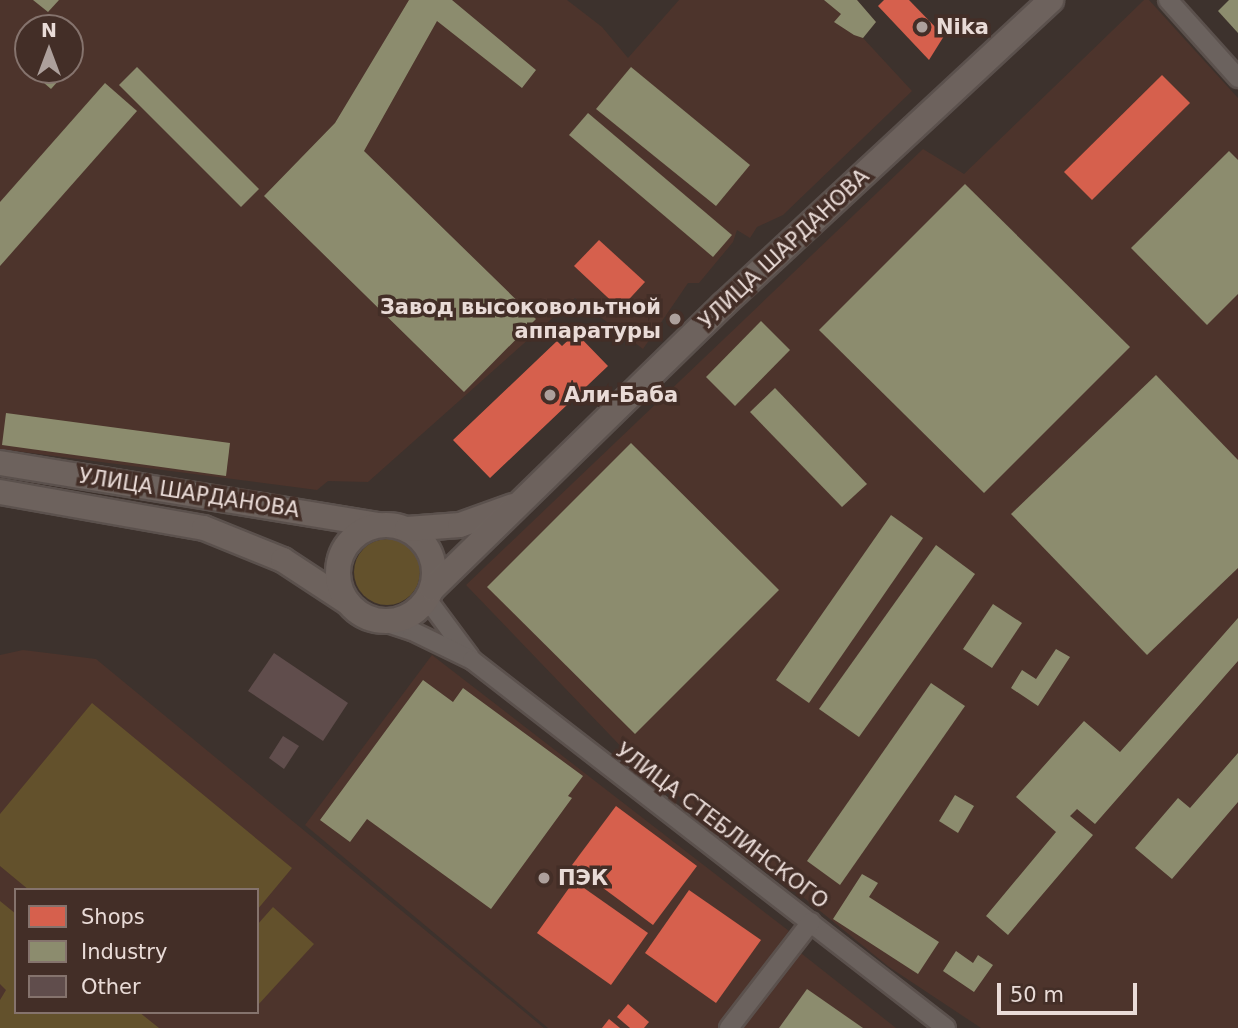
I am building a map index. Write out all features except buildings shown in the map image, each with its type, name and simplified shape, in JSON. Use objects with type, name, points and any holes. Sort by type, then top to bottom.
[{"type":"main road","name":"УЛИЦА ШАРДАНОВА","points":[[429,594],[715,312],[1051,0]]},
{"type":"main road","name":"УЛИЦА ШАРДАНОВА","points":[[0,463],[377,525]]},
{"type":"main road","name":"УЛИЦА ШАРДАНОВА","points":[[0,492],[204,528],[283,560],[347,602]]},
{"type":"main road","points":[[407,529],[430,554],[429,594],[405,617],[378,620],[347,602],[338,579],[341,555],[355,535],[377,525],[407,529],[460,524],[520,504]]},
{"type":"street","points":[[1168,0],[1238,78]]},
{"type":"street","points":[[429,594],[472,660]]},
{"type":"street","points":[[378,620],[412,631],[472,660]]},
{"type":"street","name":"УЛИЦА СТЕБЛИНСКОГО","points":[[472,660],[946,1028]]},
{"type":"street","points":[[729,1028],[811,922]]},
{"type":"shaded area","points":[[0,0],[567,0],[602,27],[628,58],[679,0],[857,0],[876,22],[863,38],[912,91],[783,215],[757,227],[750,238],[737,230],[733,242],[699,283],[688,283],[643,349],[575,298],[368,482],[328,481],[317,490],[0,449]]},
{"type":"shaded area","name":"Завод высоковольтной аппаратуры","points":[[1144,0],[1149,0],[1238,98],[1238,1028],[981,1028],[889,967],[633,759],[466,585],[923,149],[964,174]]},
{"type":"shaded area","points":[[387,539],[400,541],[410,549],[418,559],[418,585],[410,595],[400,603],[387,605],[374,603],[364,595],[356,585],[354,572],[356,559],[364,549],[374,541]]},
{"type":"shaded area","points":[[23,650],[96,659],[544,1028],[0,1028],[0,655]]},
{"type":"shaded area","name":"ПЭК","points":[[432,655],[789,931],[718,1028],[548,1028],[305,825]]},
{"type":"shaded area","points":[[92,703],[292,868],[259,908],[259,888],[27,888],[0,866],[0,814]]},
{"type":"shaded area","points":[[0,901],[14,912],[14,1014],[142,1014],[159,1028],[0,1028],[0,1000],[6,990],[0,984]]},
{"type":"shaded area","points":[[273,907],[314,944],[259,1004],[259,923]]},
{"type":"shaded area","points":[[797,950],[896,1028],[738,1028]]},
{"type":"place","name":"Nika","points":[[922,27]]},
{"type":"place","name":"Завод высоковольтной аппаратуры","points":[[675,319]]},
{"type":"place","name":"Али-Баба","points":[[550,395]]},
{"type":"place","name":"ПЭК","points":[[544,878]]}]
